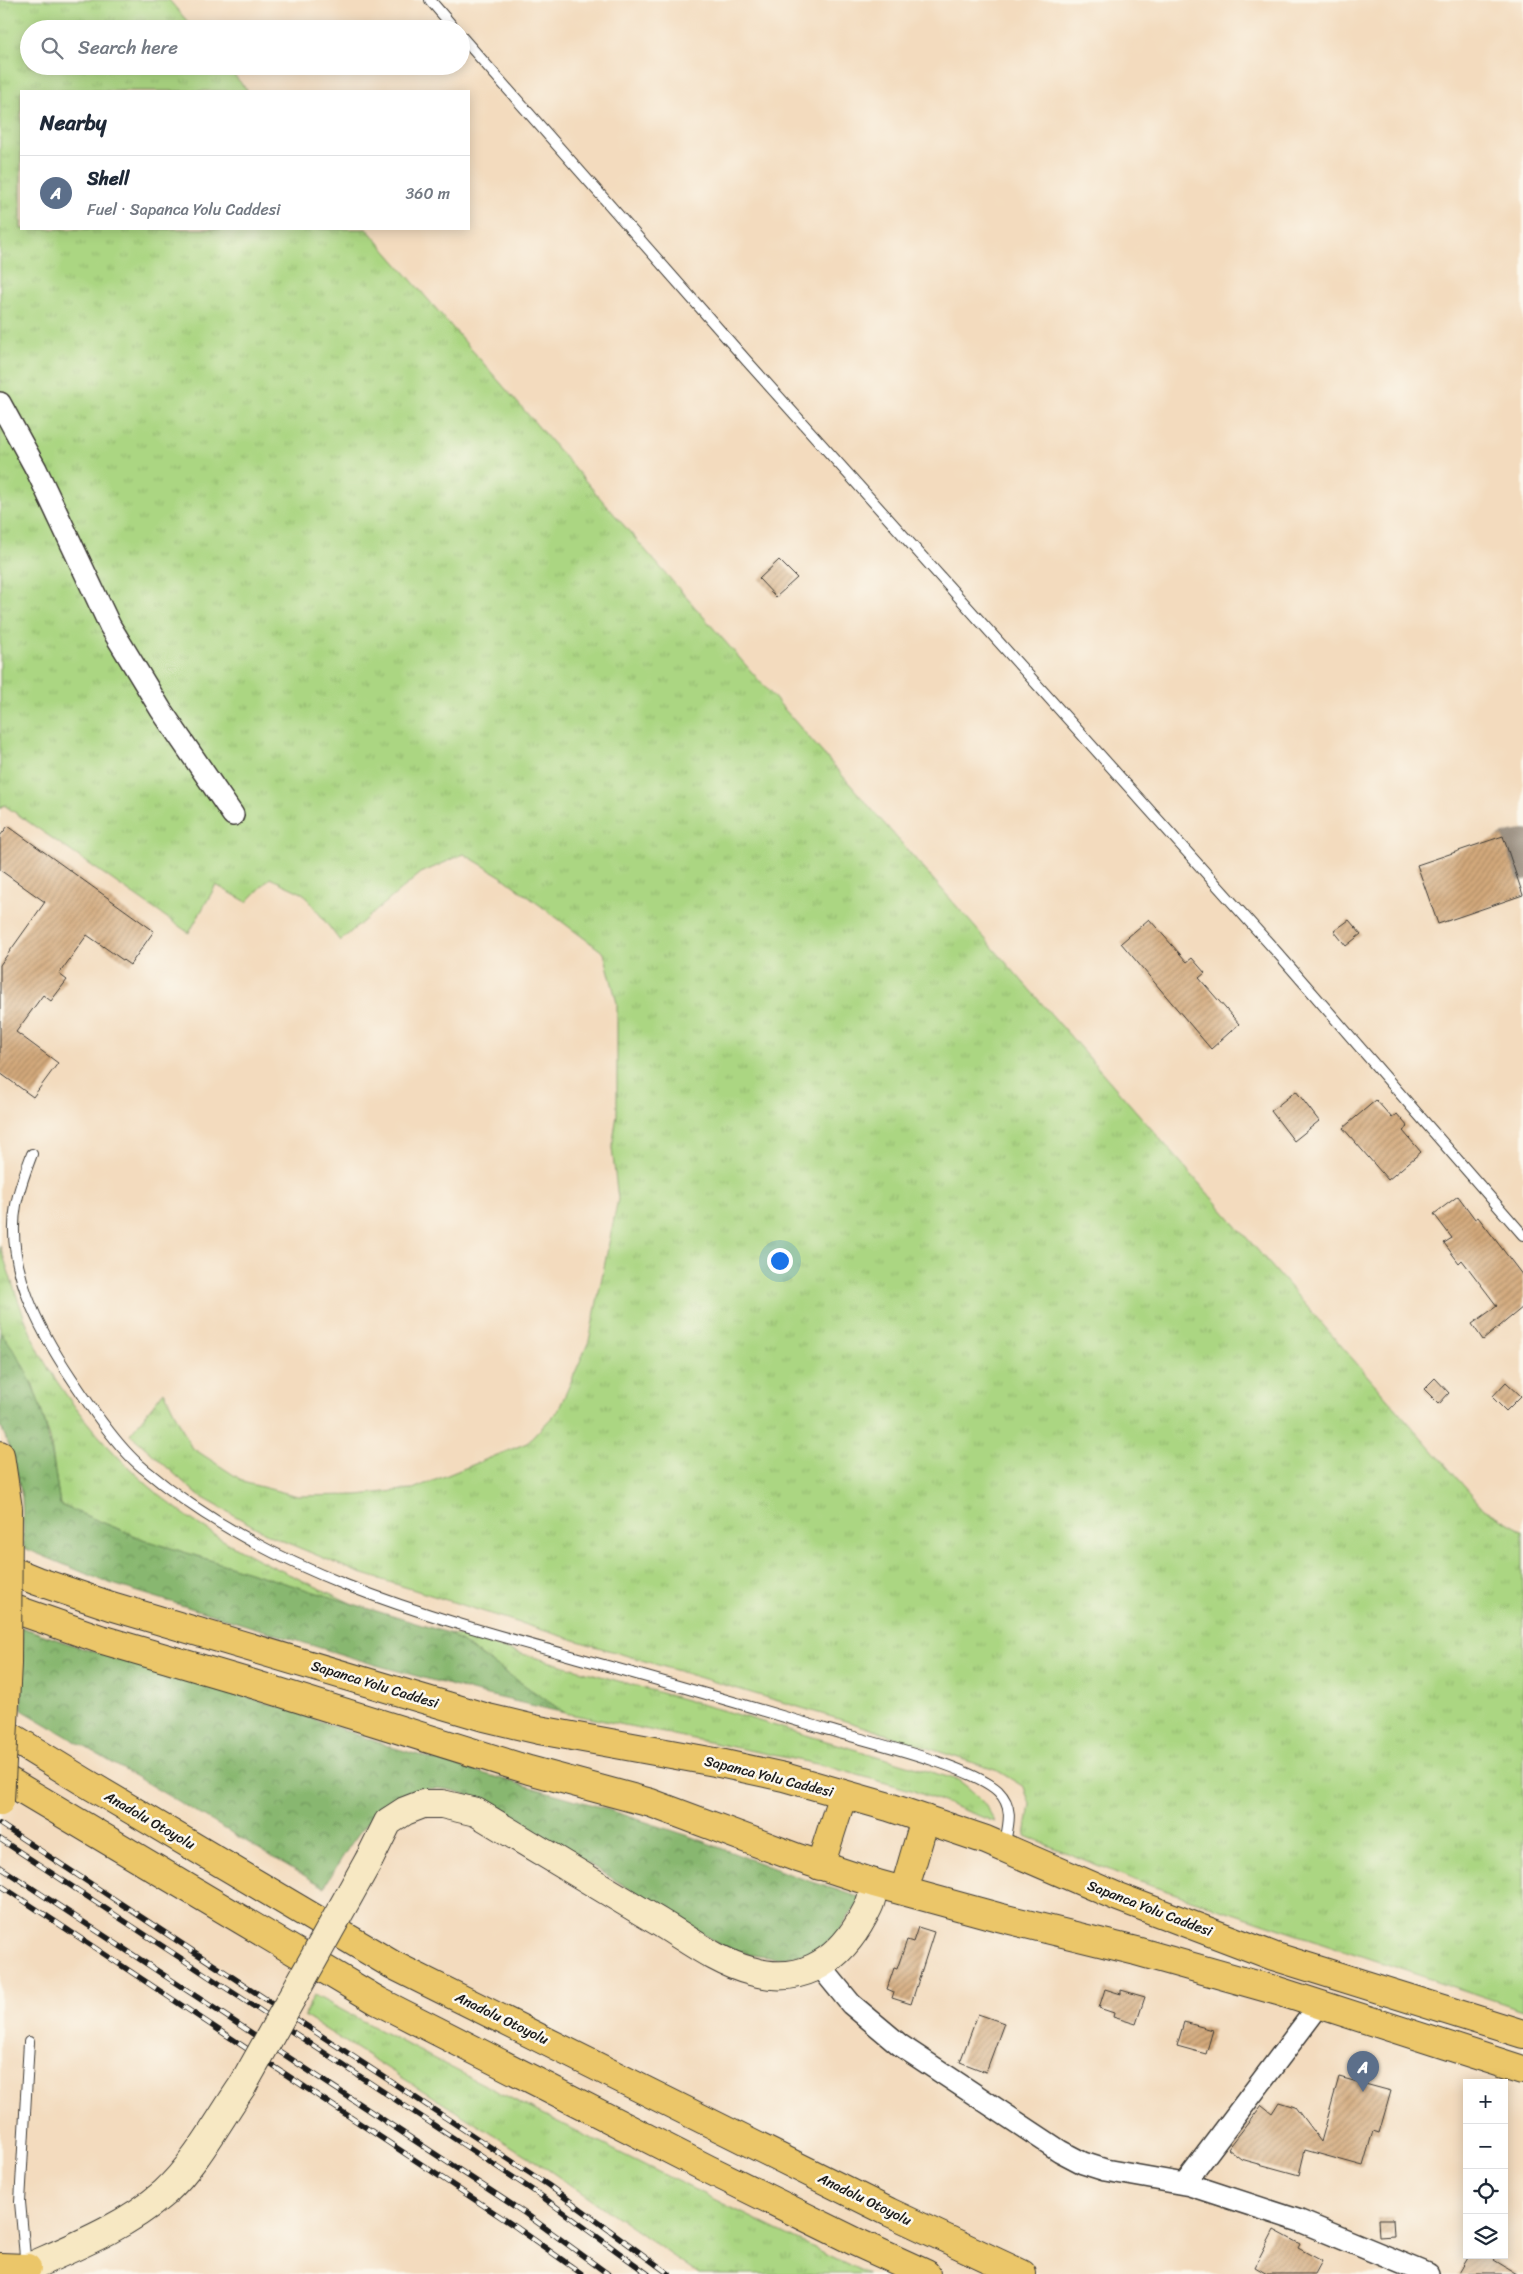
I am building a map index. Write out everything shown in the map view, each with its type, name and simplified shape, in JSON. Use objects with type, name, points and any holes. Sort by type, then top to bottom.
[{"type":"main road","points":[[0,1455],[8,1509],[6,1664],[0,1801]]},
{"type":"main road","name":"Sapanca Yolu Caddesi","points":[[0,1566],[37,1581],[111,1606],[484,1717],[538,1730],[715,1762],[843,1794],[925,1819],[1004,1848],[1118,1897],[1273,1956],[1523,2034]]},
{"type":"main road","points":[[0,1604],[100,1640],[253,1684],[529,1770],[651,1803],[820,1866],[874,1883],[1145,1954],[1320,2004],[1523,2070]]},
{"type":"main road","name":"Anadolu Otoyolu","points":[[0,1730],[82,1781],[393,1964],[889,2212],[1022,2274]]},
{"type":"main road","points":[[0,1776],[378,2001],[708,2170],[926,2274]]},
{"type":"main road","points":[[820,1866],[843,1794]]},
{"type":"main road","points":[[904,1891],[925,1819]]},
{"type":"main road","points":[[0,2267],[23,2271]]},
{"type":"street","points":[[0,403],[36,469],[110,626],[161,710],[233,815]]},
{"type":"street","points":[[23,2271],[112,2228],[143,2209],[164,2192],[189,2164],[243,2085],[370,1858],[388,1822],[405,1811],[423,1804],[458,1806],[476,1812],[730,1963],[750,1971],[768,1975],[787,1975],[820,1966],[835,1956],[849,1941],[872,1903],[874,1883]]},
{"type":"street","points":[[820,1966],[851,2004],[900,2046],[1060,2151],[1083,2163],[1105,2170],[1184,2184],[1300,2221],[1428,2274]]},
{"type":"street","points":[[1184,2184],[1320,2004]]},
{"type":"lane","points":[[430,0],[447,20]]},
{"type":"lane","points":[[470,46],[746,360],[1283,959],[1523,1235]]},
{"type":"lane","points":[[32,1154],[16,1204],[13,1237],[22,1284],[58,1358],[93,1410],[140,1466],[202,1513],[287,1560],[367,1593],[468,1628],[683,1687],[931,1761],[978,1778],[997,1791],[1008,1804],[1010,1817],[1004,1848]]},
{"type":"lane","points":[[23,2271],[20,2202],[29,2042]]},
{"type":"green space","points":[[0,0],[169,0],[186,20],[20,20],[20,75],[234,75],[247,90],[20,90],[20,230],[368,230],[673,582],[1484,1509],[1523,1531],[1523,2010],[1137,1881],[1025,1836],[1030,1804],[1024,1787],[998,1771],[852,1723],[571,1639],[357,1572],[271,1536],[198,1495],[130,1434],[164,1391],[191,1447],[246,1483],[298,1496],[358,1495],[413,1489],[527,1443],[558,1411],[589,1341],[618,1199],[612,1148],[617,1115],[617,1003],[604,953],[502,877],[464,854],[421,873],[340,941],[304,894],[270,878],[247,902],[216,885],[189,933],[4,805],[0,809]]},
{"type":"green space","points":[[0,1246],[41,1356],[84,1419],[126,1465],[173,1506],[223,1540],[272,1566],[355,1605],[148,1541],[60,1505],[50,1438],[33,1385],[0,1331]]},
{"type":"green space","points":[[0,1331],[14,1350],[35,1391],[48,1436],[60,1505],[148,1541],[448,1633],[565,1713],[479,1693],[376,1665],[106,1582],[24,1548],[22,1497],[13,1456],[0,1424]]},
{"type":"green space","points":[[21,1627],[82,1648],[284,1708],[391,1747],[597,1806],[686,1835],[797,1877],[862,1898],[828,1946],[807,1953],[777,1958],[750,1955],[722,1946],[488,1802],[455,1791],[431,1789],[409,1792],[391,1801],[375,1815],[348,1849],[324,1887],[22,1710]]},
{"type":"green space","points":[[448,1633],[725,1711],[958,1780],[979,1798],[995,1822],[911,1790],[822,1765],[565,1713]]},
{"type":"green space","points":[[314,1995],[520,2103],[868,2274],[699,2274],[543,2166],[304,2016]]},
{"type":"building","points":[[779,560],[797,578],[776,597],[759,579]]},
{"type":"building","points":[[8,826],[154,931],[130,965],[87,935],[59,974],[67,980],[51,1001],[43,995],[16,1032],[58,1063],[33,1097],[0,1073],[0,965],[45,902],[0,870],[0,836]]},
{"type":"building","points":[[1503,836],[1523,895],[1438,924],[1417,865]]},
{"type":"building","points":[[1149,919],[1187,962],[1192,958],[1205,973],[1199,978],[1239,1024],[1211,1049],[1121,943]]},
{"type":"building","points":[[1349,920],[1361,934],[1346,946],[1334,931]]},
{"type":"building","points":[[1296,1091],[1319,1121],[1294,1141],[1271,1111]]},
{"type":"building","points":[[1376,1100],[1392,1118],[1397,1114],[1408,1127],[1403,1131],[1421,1152],[1388,1180],[1343,1128]]},
{"type":"building","points":[[1458,1196],[1475,1219],[1478,1217],[1523,1276],[1523,1307],[1483,1340],[1472,1324],[1497,1306],[1462,1260],[1459,1263],[1444,1243],[1452,1238],[1434,1214]]},
{"type":"building","points":[[1435,1378],[1449,1393],[1439,1404],[1424,1389]]},
{"type":"building","points":[[1506,1382],[1521,1396],[1506,1411],[1492,1397]]},
{"type":"building","points":[[918,1927],[934,1932],[911,2004],[892,1998],[894,1992],[887,1989],[894,1968],[897,1969],[907,1940],[913,1942]]},
{"type":"building","points":[[1105,1989],[1121,1994],[1121,1990],[1145,1997],[1136,2024],[1113,2017],[1114,2013],[1099,2008]]},
{"type":"building","points":[[978,2014],[1004,2023],[986,2072],[960,2062]]},
{"type":"building","points":[[1184,2022],[1213,2030],[1206,2054],[1177,2046]]},
{"type":"building","points":[[1339,2077],[1391,2091],[1379,2133],[1373,2131],[1363,2166],[1305,2150],[1299,2175],[1241,2159],[1228,2149],[1262,2105],[1272,2113],[1279,2102],[1295,2107],[1321,2142]]},
{"type":"building","points":[[1378,2219],[1393,2219],[1394,2236],[1379,2237]]},
{"type":"building","points":[[1274,2230],[1300,2244],[1298,2248],[1322,2261],[1315,2274],[1267,2274],[1255,2267]]},
{"type":"building","points":[[1467,2259],[1495,2259],[1517,2274],[1458,2274]]},
{"type":"taxiway","points":[[1512,857],[1523,855]]},
{"type":"railway","points":[[0,1824],[548,2185],[669,2274]]},
{"type":"railway","points":[[0,1839],[540,2195],[648,2274]]},
{"type":"railway","points":[[0,1867],[526,2214],[608,2274]]},
{"type":"railway","points":[[0,1885],[516,2227],[582,2274]]},
{"type":"place","name":"Shell","points":[[1363,2092]]}]
